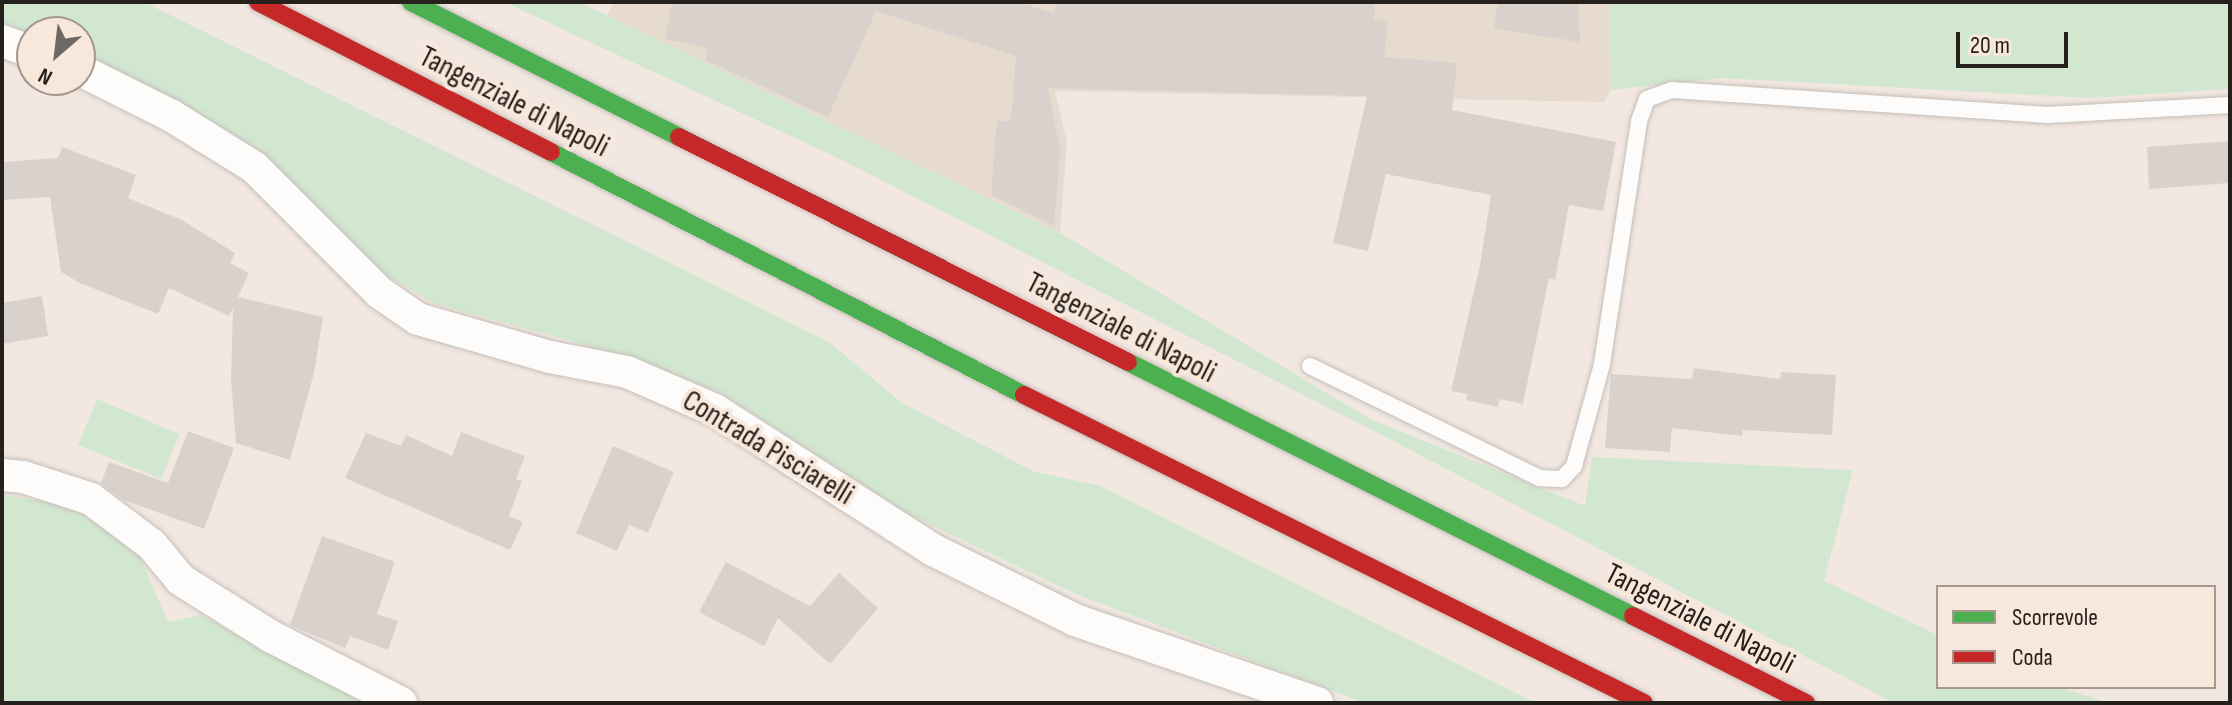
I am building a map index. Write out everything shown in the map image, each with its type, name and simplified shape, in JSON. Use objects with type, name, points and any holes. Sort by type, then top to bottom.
[{"type":"highway","name":"Tangenziale di Napoli","points":[[258,2],[960,363],[1644,703]]},
{"type":"highway","name":"Tangenziale di Napoli","points":[[411,2],[1806,703]]},
{"type":"street","name":"Contrada Pisciarelli","points":[[96,78],[172,116],[254,167],[380,293],[418,319],[550,357],[627,372],[715,410],[933,550],[1061,613],[1317,703]]},
{"type":"street","points":[[2,475],[23,477],[91,499],[152,545],[181,580],[272,637],[401,703]]},
{"type":"lane","points":[[1310,366],[1540,478],[1562,479],[1574,466],[1602,364],[1639,121],[1647,99],[1672,90],[2047,115],[2230,105]]},
{"type":"shaded area","points":[[613,2],[1609,2],[1611,90],[1604,102],[1055,91],[1067,142],[1060,233],[607,16]]},
{"type":"green space","points":[[2,2],[144,2],[829,342],[902,403],[1033,471],[1100,486],[1536,703],[1365,703],[1078,595],[908,514],[721,393],[637,359],[436,304],[376,270],[96,69],[96,16],[16,16],[16,28],[2,23]]},
{"type":"green space","points":[[504,2],[579,2],[1060,233],[1370,419],[1585,506],[1592,457],[1853,470],[1824,581],[1936,634],[1936,689],[2064,689],[2110,703],[1894,703],[1372,430],[842,160]]},
{"type":"green space","points":[[1609,2],[2230,2],[2230,89],[2091,98],[1721,78],[1611,90]]},
{"type":"green space","points":[[97,399],[179,434],[161,479],[78,445]]},
{"type":"green space","points":[[2,495],[63,505],[109,529],[139,555],[168,622],[200,615],[372,703],[2,703]]},
{"type":"building","points":[[672,2],[1017,2],[1054,13],[1056,2],[1375,2],[1374,19],[1388,22],[1384,57],[1457,63],[1452,110],[1616,142],[1603,211],[1569,205],[1555,280],[1549,278],[1523,404],[1500,399],[1498,407],[1466,400],[1468,394],[1451,391],[1480,265],[1491,195],[1386,174],[1368,251],[1333,243],[1367,96],[1048,88],[1060,150],[1054,226],[991,195],[997,121],[1011,121],[1016,56],[876,11],[828,117],[706,60],[708,48],[665,39]]},
{"type":"building","points":[[1498,2],[1578,2],[1580,42],[1494,28]]},
{"type":"building","points":[[2230,141],[2230,183],[2149,189],[2147,147]]},
{"type":"building","points":[[62,147],[136,175],[128,198],[182,220],[235,253],[230,263],[249,273],[238,297],[323,317],[314,373],[290,460],[236,443],[231,380],[233,308],[229,316],[169,288],[158,314],[80,283],[61,272],[50,197],[2,200],[2,162],[58,158]]},
{"type":"building","points":[[42,296],[48,336],[2,344],[2,303]]},
{"type":"building","points":[[1694,368],[1780,379],[1781,372],[1836,375],[1832,435],[1743,430],[1742,436],[1672,428],[1670,452],[1605,448],[1611,374],[1692,379]]},
{"type":"building","points":[[188,431],[234,448],[204,529],[124,500],[101,483],[109,462],[168,483]]},
{"type":"building","points":[[461,432],[525,456],[516,479],[522,481],[509,516],[523,522],[510,550],[345,478],[366,433],[401,446],[406,435],[452,456]]},
{"type":"building","points":[[613,446],[674,472],[648,533],[629,525],[617,551],[576,533]]},
{"type":"building","points":[[322,536],[395,562],[377,614],[398,621],[388,650],[350,636],[345,648],[290,625]]},
{"type":"building","points":[[726,562],[810,606],[839,573],[878,608],[830,664],[778,618],[764,646],[699,612]]},
{"type":"traffic: fast","points":[[411,2],[679,137]]},
{"type":"traffic: fast","points":[[551,152],[1024,395]]},
{"type":"traffic: fast","points":[[1128,362],[1633,616]]},
{"type":"traffic: jam","points":[[258,2],[551,152]]},
{"type":"traffic: jam","points":[[679,137],[1128,362]]},
{"type":"traffic: jam","points":[[1024,395],[1644,703]]},
{"type":"traffic: jam","points":[[1633,616],[1806,703]]}]
